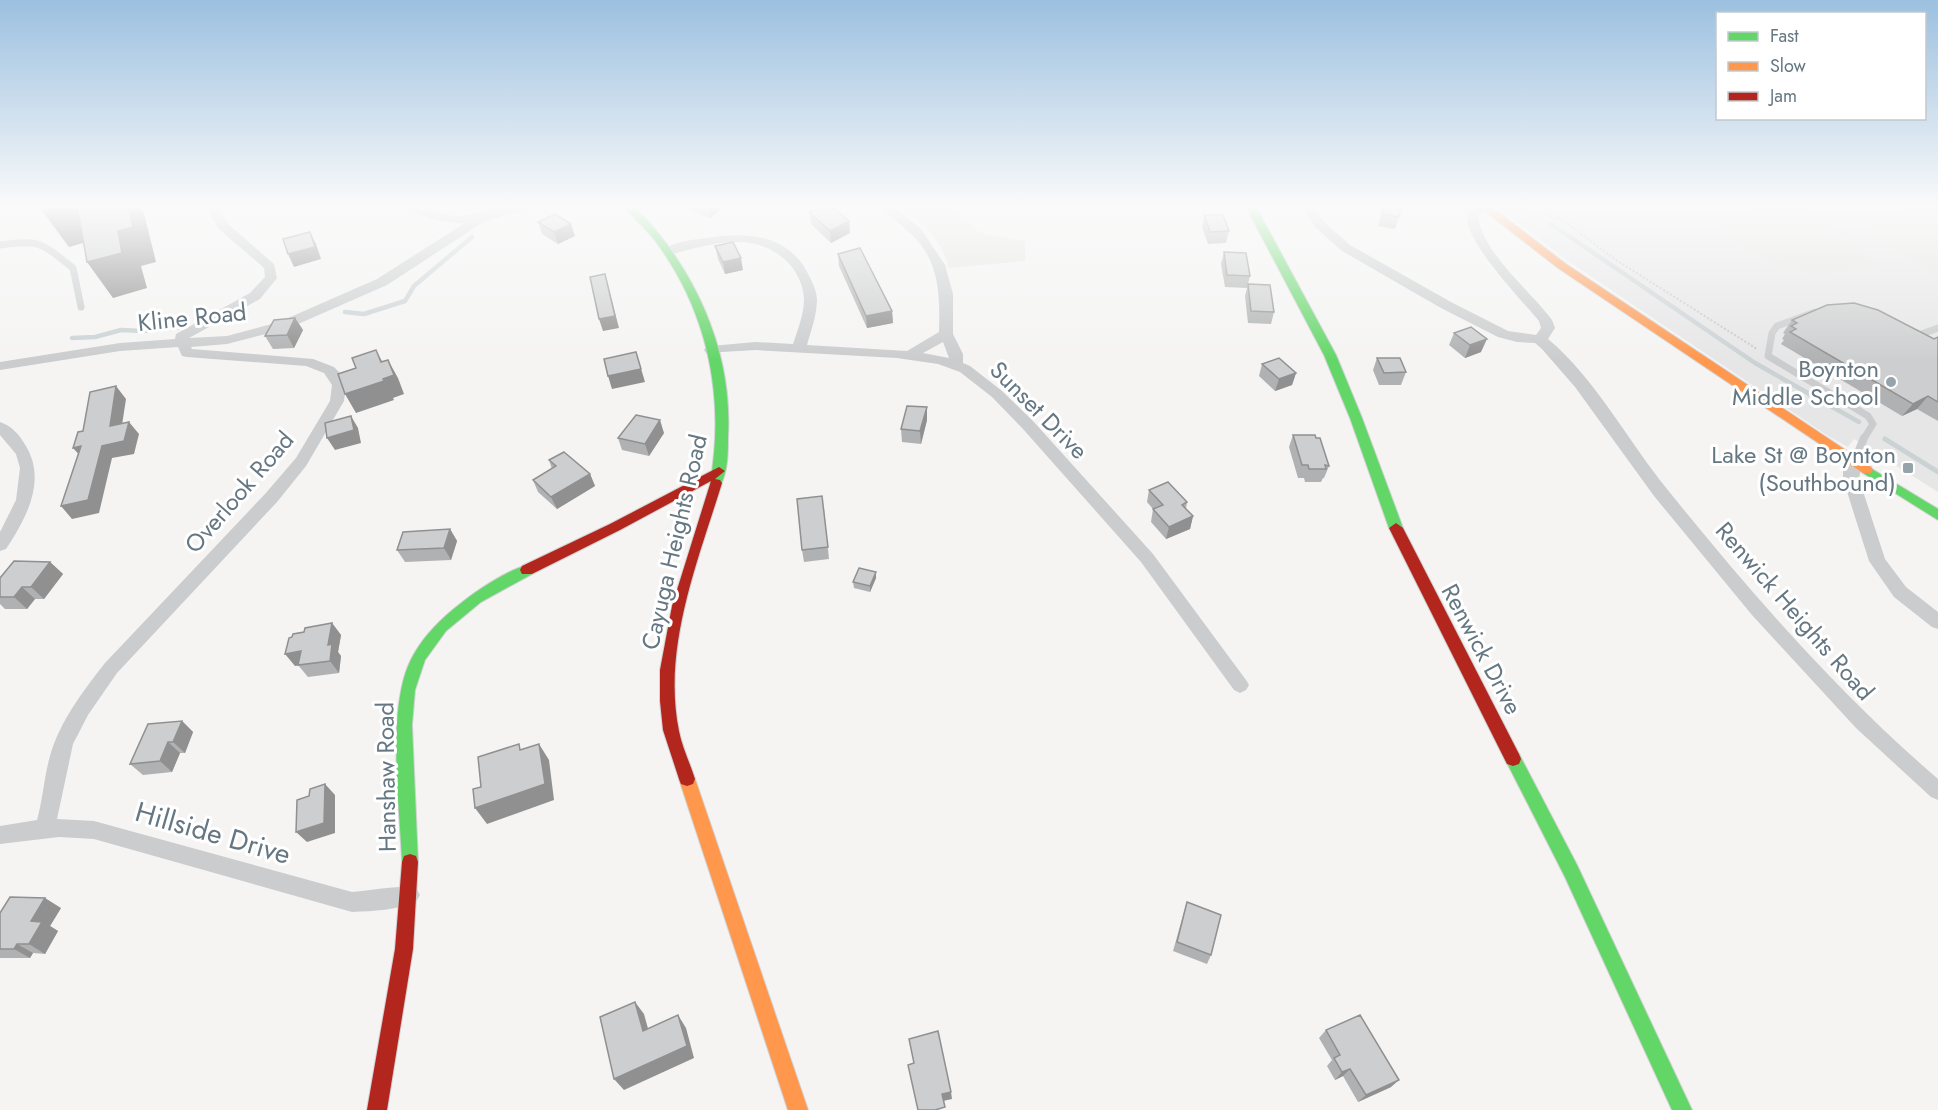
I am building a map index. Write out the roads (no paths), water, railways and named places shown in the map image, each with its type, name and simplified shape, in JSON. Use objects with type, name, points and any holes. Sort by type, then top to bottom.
[{"type":"street","points":[[183,344],[181,337],[255,296],[268,284],[271,278],[270,267],[258,257]]},
{"type":"street","name":"Kline Road","points":[[0,366],[120,347],[183,344],[253,334],[312,314],[382,282],[423,257]]},
{"type":"street","name":"Cayuga Heights Road","points":[[671,257],[694,297],[711,350],[724,416],[719,471],[673,632],[668,675],[671,730],[798,1110]]},
{"type":"street","points":[[791,257],[796,262],[810,293],[807,320],[799,347]]},
{"type":"street","points":[[934,257],[939,265],[947,294],[946,334],[956,354],[956,364]]},
{"type":"street","name":"Renwick Drive","points":[[1278,257],[1330,355],[1356,418],[1399,536],[1571,871],[1682,1110]]},
{"type":"street","points":[[1361,257],[1446,305],[1503,334],[1539,339],[1546,334],[1548,328],[1545,320],[1492,257]]},
{"type":"street","points":[[1552,257],[1854,462],[1938,515]]},
{"type":"street","points":[[909,355],[946,334]]},
{"type":"street","name":"Renwick Heights Road","points":[[1539,339],[1565,363],[1659,491],[1793,651],[1860,722],[1938,791]]},
{"type":"street","name":"Overlook Road","points":[[44,828],[52,809],[60,755],[79,715],[96,688],[111,668],[271,498],[301,462],[322,429],[339,393],[336,377],[320,366],[308,362],[197,355],[188,353],[183,344]]},
{"type":"street","name":"Sunset Drive","points":[[711,350],[744,346],[799,347],[909,355],[956,364],[978,378],[1028,425],[1147,558],[1240,685]]},
{"type":"street","points":[[0,427],[17,441],[23,450],[28,475],[24,503],[0,545]]},
{"type":"street","points":[[1854,462],[1851,479],[1877,561],[1900,592],[1938,622]]},
{"type":"street","name":"Hanshaw Road","points":[[377,1110],[402,956],[409,895],[409,836],[403,769],[404,706],[416,658],[432,635],[453,614],[486,592],[626,522],[719,471]]},
{"type":"street","name":"Hillside Drive","points":[[0,835],[44,828],[94,830],[352,902],[380,901],[409,895]]},
{"type":"lane","points":[[57,257],[73,268],[81,307]]},
{"type":"lane","points":[[1823,310],[1777,326],[1772,333],[1768,356],[1868,416],[1873,423],[1863,434],[1859,454],[1854,462]]},
{"type":"lane","points":[[1900,332],[1910,338],[1938,328]]},
{"type":"waterway","points":[[345,312],[364,314],[405,301],[414,286],[449,257]]},
{"type":"waterway","points":[[1599,257],[1755,363],[1859,422]]},
{"type":"waterway","points":[[72,338],[95,337],[121,330],[144,331],[180,327]]},
{"type":"waterway","points":[[1885,439],[1938,472]]},
{"type":"place","name":"Boynton Middle School","points":[[1891,382]]},
{"type":"place","name":"Lake St @ Boynton (Southbound)","points":[[1908,468]]}]
